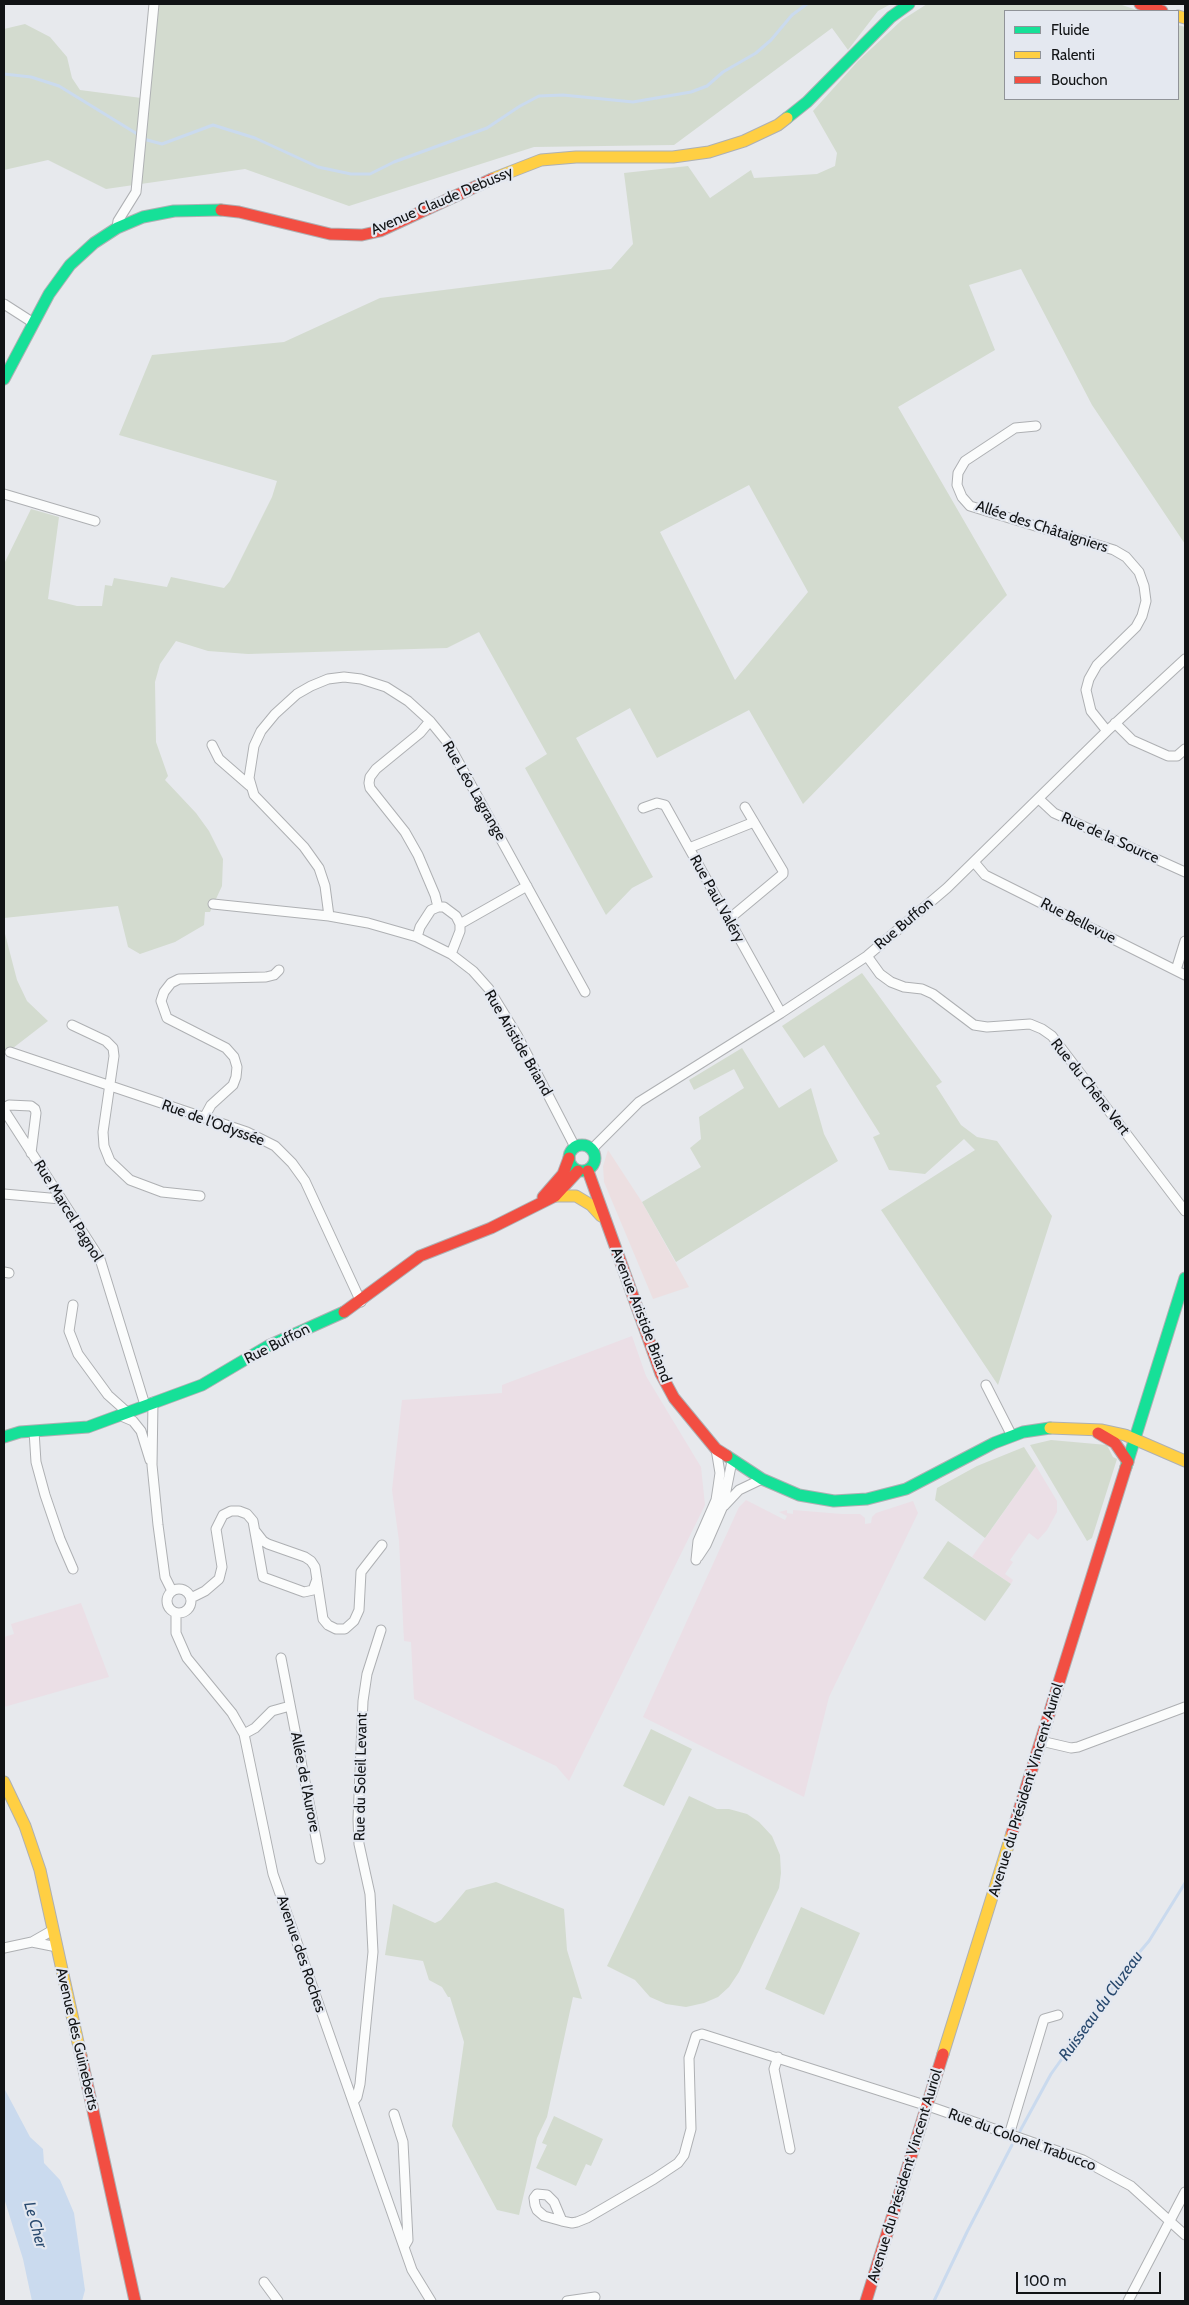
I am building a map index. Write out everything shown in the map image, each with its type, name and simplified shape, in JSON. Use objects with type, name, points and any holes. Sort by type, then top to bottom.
[{"type":"main road","name":"Avenue Claude Debussy","points":[[4,379],[32,322],[70,265],[94,243],[117,228],[151,216],[174,211],[212,209],[239,212],[330,234],[362,235],[380,230],[513,169],[541,160],[576,157],[673,157],[709,152],[744,141],[778,125],[807,102],[891,17],[909,4]]},
{"type":"main road","points":[[1140,4],[1159,10]]},
{"type":"main road","points":[[586,1145],[592,1149],[596,1161],[583,1171],[571,1166],[569,1158],[575,1147],[586,1145]]},
{"type":"main road","name":"Rue Buffon","points":[[532,1207],[563,1174],[569,1158]]},
{"type":"main road","name":"Rue Buffon","points":[[4,1437],[34,1431],[88,1427],[202,1385],[268,1346],[361,1302],[420,1256],[491,1228],[555,1196],[583,1171]]},
{"type":"main road","name":"Avenue Aristide Briand","points":[[583,1171],[604,1219],[661,1374],[674,1398],[716,1448],[732,1461],[762,1480],[799,1495],[813,1498],[834,1501],[867,1499],[906,1489],[994,1442],[1046,1428],[1102,1430],[1136,1438],[1185,1461]]},
{"type":"main road","points":[[555,1196],[576,1196],[591,1205],[604,1219]]},
{"type":"main road","name":"Avenue du Président Vincent Auriol","points":[[866,2301],[1185,1278]]},
{"type":"main road","points":[[1079,1428],[1108,1438],[1116,1443],[1128,1462]]},
{"type":"main road","name":"Avenue des Guineberts","points":[[4,1782],[25,1826],[40,1870],[136,2301]]},
{"type":"street","points":[[117,228],[118,221],[136,192],[154,4]]},
{"type":"street","points":[[4,304],[32,322]]},
{"type":"street","name":"Allée des Châtaigniers","points":[[1036,426],[1014,428],[965,461],[958,473],[958,485],[962,498],[970,506],[1114,550],[1126,557],[1139,572],[1144,586],[1146,601],[1142,616],[1136,627],[1097,665],[1089,679],[1086,690],[1091,711],[1106,731]]},
{"type":"street","points":[[4,494],[95,521]]},
{"type":"street","name":"Rue Buffon","points":[[592,1149],[639,1102],[782,1013],[867,956],[947,888],[1115,722],[1185,659]]},
{"type":"street","name":"Rue Léo Lagrange","points":[[250,786],[250,761],[261,732],[275,714],[297,694],[328,679],[344,677],[361,679],[386,687],[408,701],[430,721],[448,743],[585,992]]},
{"type":"street","points":[[430,721],[420,733],[376,769],[369,783],[370,788],[405,832],[418,855],[435,895],[438,907]]},
{"type":"street","points":[[1115,722],[1132,740],[1168,756],[1177,756],[1185,749]]},
{"type":"street","points":[[212,745],[219,759],[250,786],[263,806],[304,846],[318,868],[327,894],[329,916]]},
{"type":"street","name":"Rue de la Source","points":[[1039,799],[1054,813],[1185,872]]},
{"type":"street","name":"Rue Paul Valéry","points":[[642,808],[657,803],[664,805],[782,1013]]},
{"type":"street","points":[[729,919],[783,874],[783,870],[745,807]]},
{"type":"street","points":[[689,848],[754,822]]},
{"type":"street","name":"Rue Bellevue","points":[[974,862],[985,875],[1185,975]]},
{"type":"street","points":[[460,924],[527,886]]},
{"type":"street","name":"Rue Aristide Briand","points":[[213,904],[329,916],[368,923],[417,937],[452,954],[473,971],[489,989],[517,1035],[575,1147]]},
{"type":"street","points":[[417,937],[420,927],[432,910],[444,907],[456,916],[460,924],[460,932],[452,954]]},
{"type":"street","points":[[1176,970],[1185,941]]},
{"type":"street","name":"Rue du Chêne Vert","points":[[867,956],[880,974],[891,982],[904,987],[922,989],[933,994],[974,1025],[987,1027],[1030,1024],[1042,1028],[1052,1036],[1185,1211]]},
{"type":"street","points":[[204,1118],[211,1106],[233,1085],[237,1067],[234,1057],[226,1048],[167,1018],[161,1001],[164,992],[171,983],[179,979],[266,977],[274,975],[279,970]]},
{"type":"street","points":[[72,1025],[106,1041],[113,1048],[114,1056],[103,1132],[104,1146],[110,1162],[130,1180],[162,1192],[200,1196]]},
{"type":"street","name":"Rue de l'Odyssée","points":[[10,1052],[247,1132],[274,1146],[292,1163],[305,1181],[361,1302]]},
{"type":"street","points":[[4,1109],[9,1104],[31,1106],[35,1109],[31,1153]]},
{"type":"street","name":"Rue Marcel Pagnol","points":[[4,1109],[100,1259],[149,1403],[152,1464]]},
{"type":"street","points":[[4,1194],[61,1199]]},
{"type":"street","points":[[72,1305],[69,1331],[78,1354],[123,1414],[133,1421],[141,1431],[152,1464],[162,1562],[165,1577],[172,1591]]},
{"type":"street","points":[[986,1386],[1012,1436]]},
{"type":"street","points":[[34,1431],[36,1462],[45,1495],[60,1539],[73,1569]]},
{"type":"street","points":[[716,1448],[720,1473],[716,1500],[698,1541],[696,1560],[706,1545],[723,1506],[732,1461]]},
{"type":"street","points":[[723,1506],[739,1490],[762,1480]]},
{"type":"street","points":[[191,1598],[184,1590],[172,1591],[167,1597],[167,1605],[176,1613],[187,1610],[191,1598],[216,1583],[222,1573],[216,1529],[223,1514],[239,1511],[247,1514],[253,1521],[264,1577],[304,1592],[320,1604]]},
{"type":"street","points":[[256,1531],[263,1541],[268,1544],[305,1557],[311,1561],[315,1568],[323,1619],[328,1625],[340,1629],[351,1624],[359,1610],[361,1572],[382,1545]]},
{"type":"street","points":[[304,1592],[313,1590],[316,1579]]},
{"type":"street","name":"Avenue des Roches","points":[[176,1613],[176,1633],[186,1658],[232,1713],[244,1734],[273,1874],[412,2270],[431,2301]]},
{"type":"street","name":"Rue du Soleil Levant","points":[[353,2102],[357,2097],[360,2084],[373,1952],[370,1894],[359,1844],[358,1819],[363,1701],[367,1674],[381,1630]]},
{"type":"street","name":"Allée de l'Aurore","points":[[281,1658],[320,1859]]},
{"type":"street","points":[[244,1734],[254,1728],[272,1711],[290,1706]]},
{"type":"street","points":[[1041,1742],[1071,1748],[1078,1747],[1185,1706]]},
{"type":"street","points":[[4,1948],[32,1942],[53,1930]]},
{"type":"street","points":[[32,1942],[57,1947]]},
{"type":"street","points":[[1008,2135],[1044,2019],[1058,2015]]},
{"type":"street","name":"Rue du Colonel Trabucco","points":[[562,2221],[572,2223],[587,2218],[678,2163],[684,2155],[691,2129],[689,2058],[696,2036],[702,2034],[778,2057],[1083,2160],[1112,2174],[1131,2186],[1185,2235]]},
{"type":"street","points":[[778,2057],[774,2069],[790,2149]]},
{"type":"street","points":[[394,2114],[403,2142],[408,2240],[404,2247]]},
{"type":"street","points":[[1128,2301],[1185,2192]]},
{"type":"street","points":[[264,2282],[278,2301]]},
{"type":"street","points":[[566,2301],[595,2297]]},
{"type":"shaded area","points":[[159,4],[891,4],[878,11],[848,50],[832,28],[674,145],[534,147],[349,206],[245,169],[106,189],[48,160],[4,170],[4,29],[25,24],[50,37],[67,57],[72,78],[80,90],[149,99]]},
{"type":"shaded area","points":[[927,4],[1119,4],[1137,10],[1004,10],[1004,100],[1179,100],[1179,25],[1185,27],[1185,544],[1092,405],[1021,269],[969,285],[995,350],[898,407],[1007,595],[803,804],[749,710],[657,758],[630,708],[576,738],[653,877],[632,888],[606,915],[525,768],[547,754],[479,632],[447,648],[248,654],[208,651],[176,641],[160,664],[155,682],[156,742],[168,776],[165,780],[196,813],[209,831],[223,859],[222,886],[210,912],[205,912],[204,925],[175,942],[140,954],[128,947],[118,906],[4,918],[4,564],[31,509],[59,517],[48,599],[77,606],[102,606],[105,585],[112,586],[114,578],[167,587],[171,577],[224,588],[230,581],[272,497],[277,481],[119,435],[152,355],[284,342],[380,298],[611,269],[633,244],[624,173],[688,166],[710,198],[751,170],[754,178],[817,174],[835,166],[837,153],[813,111],[858,61],[902,20]],"holes":[[[749,485],[808,592],[735,680],[660,532]]]},
{"type":"shaded area","points":[[4,930],[17,980],[27,1001],[48,1021],[4,1055]]},
{"type":"shaded area","points":[[862,973],[942,1082],[936,1086],[961,1125],[977,1137],[997,1141],[1052,1216],[998,1385],[881,1210],[975,1150],[964,1139],[925,1174],[889,1170],[873,1137],[880,1134],[824,1045],[804,1058],[782,1026]]},
{"type":"shaded area","points":[[742,1048],[779,1108],[811,1088],[824,1134],[838,1161],[676,1262],[642,1202],[701,1167],[690,1148],[701,1139],[699,1117],[744,1088],[734,1069],[694,1090],[689,1080]]},
{"type":"shaded area","points":[[608,1150],[642,1202],[689,1287],[653,1299],[604,1182],[603,1166]]},
{"type":"shaded area","points":[[632,1336],[646,1376],[701,1467],[705,1505],[569,1781],[556,1766],[414,1699],[411,1642],[404,1641],[399,1541],[392,1490],[402,1400],[502,1393],[502,1385]]},
{"type":"shaded area","points":[[1051,1440],[1107,1445],[1113,1457],[1117,1459],[1092,1538],[1087,1541],[1030,1445]]},
{"type":"shaded area","points":[[1024,1447],[1036,1466],[985,1538],[935,1500],[937,1488],[977,1466]]},
{"type":"shaded area","points":[[1036,1466],[1057,1501],[1057,1512],[1047,1530],[1038,1540],[1029,1533],[1010,1560],[1013,1562],[1005,1574],[1013,1580],[1011,1584],[972,1557]]},
{"type":"shaded area","points":[[746,1500],[785,1520],[787,1516],[779,1512],[787,1510],[787,1513],[793,1514],[793,1510],[860,1514],[865,1518],[865,1524],[871,1523],[872,1517],[876,1513],[913,1501],[918,1513],[829,1697],[804,1797],[643,1717],[739,1507]]},
{"type":"shaded area","points":[[948,1541],[1011,1584],[985,1621],[923,1578]]},
{"type":"shaded area","points":[[81,1603],[109,1677],[4,1707],[4,1637],[14,1634],[11,1624]]},
{"type":"shaded area","points":[[651,1729],[692,1749],[664,1806],[623,1786]]},
{"type":"shaded area","points":[[689,1796],[717,1809],[729,1809],[747,1814],[759,1822],[772,1836],[780,1855],[781,1873],[779,1888],[739,1972],[729,1987],[718,1997],[704,2003],[686,2007],[666,2004],[650,1997],[635,1980],[607,1966]]},
{"type":"shaded area","points":[[496,1882],[564,1909],[567,1950],[582,1999],[573,1997],[547,2117],[537,2138],[519,2215],[497,2210],[452,2126],[464,2042],[450,1997],[448,1997],[442,1987],[429,1980],[423,1961],[385,1955],[393,1904],[435,1923],[441,1920],[466,1890]]},
{"type":"shaded area","points":[[801,1907],[860,1933],[824,2015],[765,1989]]},
{"type":"shaded area","points":[[554,2116],[603,2139],[591,2166],[586,2164],[576,2186],[536,2168],[547,2145],[542,2143]]},
{"type":"water","name":"Le Cher","points":[[4,2088],[30,2137],[43,2149],[44,2163],[60,2180],[74,2213],[85,2290],[82,2301],[32,2301],[23,2259],[4,2198]]},
{"type":"waterway","points":[[4,74],[31,77],[59,86],[147,140],[162,144],[213,125],[255,138],[318,167],[351,174],[370,174],[394,162],[487,128],[539,96],[563,95],[633,102],[691,92],[707,86],[723,72],[756,53],[771,40],[792,15],[807,4]]},
{"type":"waterway","name":"Ruisseau du Cluzeau","points":[[1020,2131],[1051,2074],[1132,1961],[1149,1941],[1185,1883]]},
{"type":"waterway","name":"Ruisseau du Cluzeau","points":[[934,2301],[1012,2145]]},
{"type":"traffic: fast","points":[[787,118],[807,102],[891,17],[909,4]]},
{"type":"traffic: fast","points":[[4,379],[49,294],[70,265],[94,243],[117,228],[143,217],[174,211],[221,210]]},
{"type":"traffic: fast","points":[[582,1145],[592,1148],[595,1158],[592,1168],[582,1171],[572,1168],[569,1158],[572,1148],[582,1145]]},
{"type":"traffic: fast","points":[[1126,1467],[1185,1278]]},
{"type":"traffic: fast","points":[[4,1437],[20,1432],[88,1427],[202,1385],[268,1346],[344,1312]]},
{"type":"traffic: fast","points":[[727,1456],[762,1479],[799,1495],[834,1501],[867,1499],[906,1489],[994,1443],[1023,1432],[1050,1428]]},
{"type":"traffic: slow","points":[[1179,16],[1185,18]]},
{"type":"traffic: slow","points":[[492,179],[541,160],[576,157],[673,157],[709,152],[744,141],[778,125],[787,118]]},
{"type":"traffic: slow","points":[[555,1196],[576,1196],[591,1205],[601,1216]]},
{"type":"traffic: slow","points":[[1050,1428],[1102,1430],[1125,1435],[1185,1461]]},
{"type":"traffic: slow","points":[[4,1782],[25,1826],[40,1870],[81,2056]]},
{"type":"traffic: slow","points":[[943,2054],[1012,1833]]},
{"type":"traffic: jam","points":[[1140,4],[1159,10]]},
{"type":"traffic: jam","points":[[221,210],[239,212],[330,234],[362,235],[380,231],[492,179]]},
{"type":"traffic: jam","points":[[543,1197],[563,1174],[569,1158]]},
{"type":"traffic: jam","points":[[344,1312],[420,1256],[491,1228],[555,1196],[578,1171]]},
{"type":"traffic: jam","points":[[588,1171],[661,1374],[674,1398],[716,1449],[727,1456]]},
{"type":"traffic: jam","points":[[1098,1433],[1115,1443],[1128,1462]]},
{"type":"traffic: jam","points":[[1012,1833],[1126,1467]]},
{"type":"traffic: jam","points":[[866,2301],[943,2054]]},
{"type":"traffic: jam","points":[[81,2056],[135,2301]]}]
